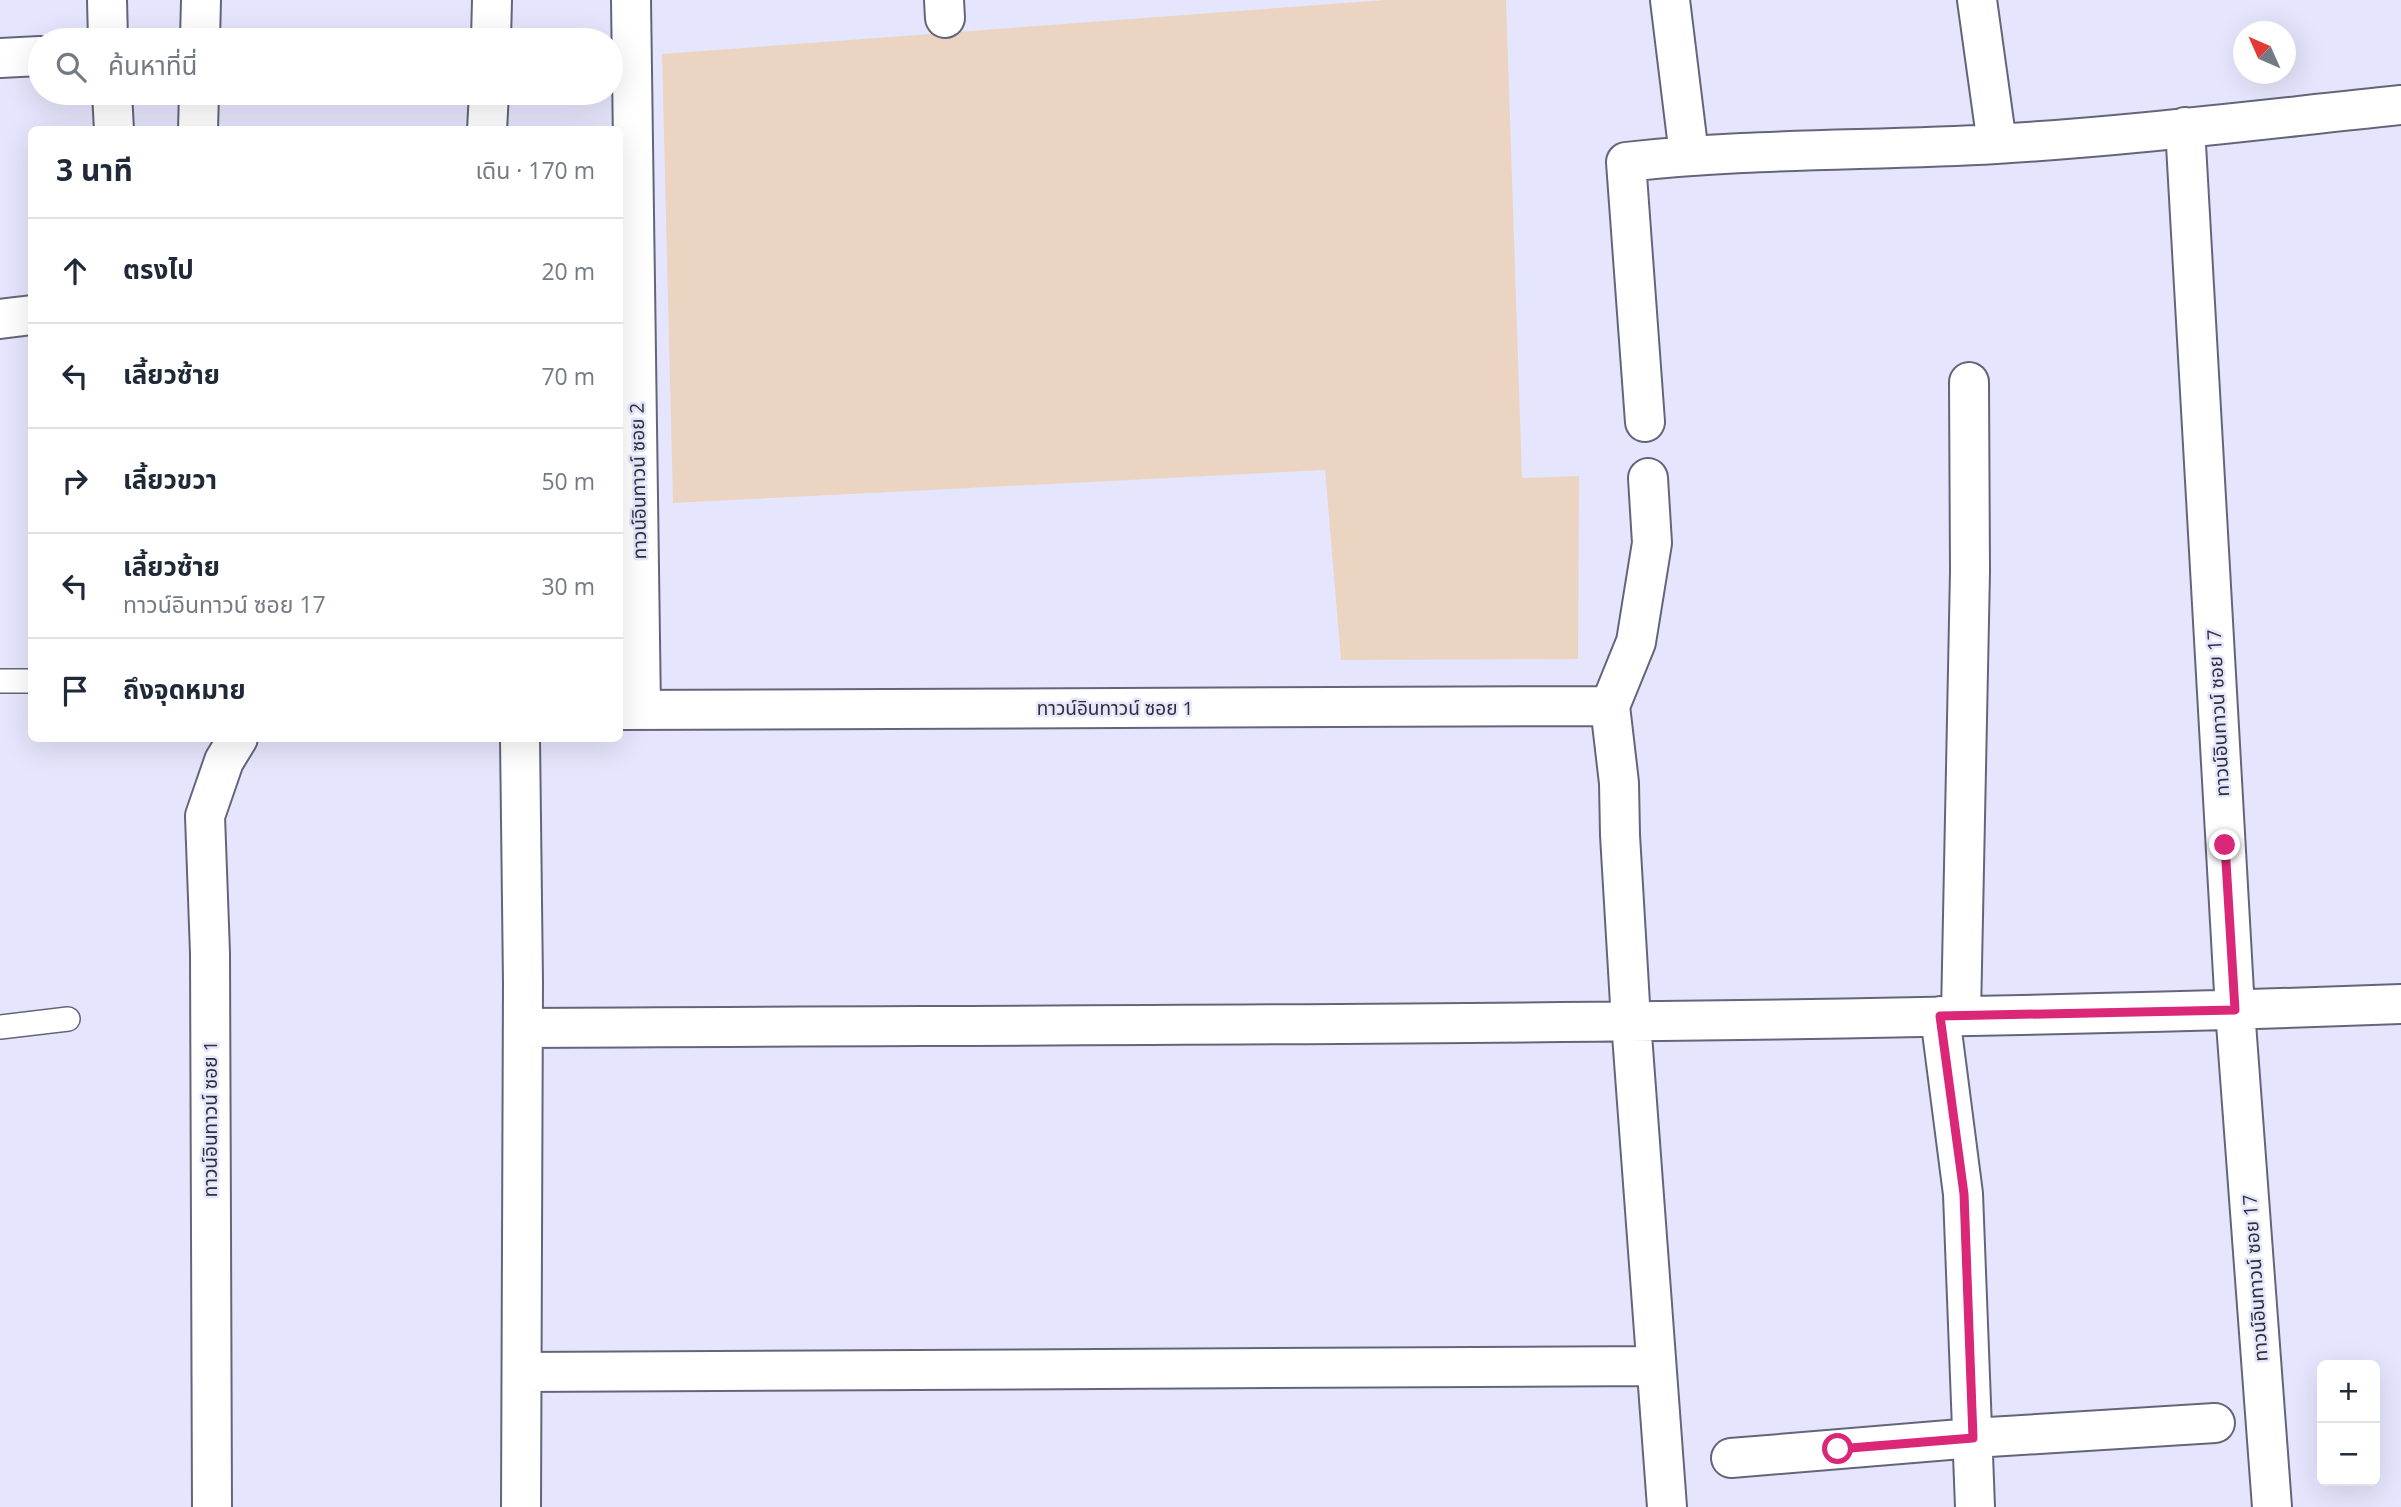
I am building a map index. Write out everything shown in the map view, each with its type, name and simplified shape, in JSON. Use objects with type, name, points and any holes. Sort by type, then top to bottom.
[{"type":"street","points":[[107,0],[108,28]]},
{"type":"street","points":[[200,28],[201,0]]},
{"type":"street","points":[[491,28],[492,0]]},
{"type":"street","name":"ทาวน์อินทาวน์ ซอย 2","points":[[630,710],[631,0]]},
{"type":"street","points":[[1670,0],[1689,155]]},
{"type":"street","points":[[1978,0],[1997,144]]},
{"type":"street","points":[[0,58],[28,57]]},
{"type":"street","points":[[1645,422],[1626,162],[1689,155],[1997,144],[2401,104]]},
{"type":"street","points":[[112,105],[114,126]]},
{"type":"street","points":[[198,126],[199,105]]},
{"type":"street","points":[[487,126],[488,105]]},
{"type":"street","name":"ทาวน์อินทาวน์ ซอย 17","points":[[2185,127],[2235,1010],[2272,1507]]},
{"type":"street","points":[[0,319],[28,316]]},
{"type":"street","points":[[1969,382],[1970,570],[1951,1016],[1964,1194],[1975,1507]]},
{"type":"street","points":[[1648,478],[1652,544],[1636,642],[1610,706],[1619,783],[1631,1021],[1667,1507]]},
{"type":"street","name":"ทาวน์อินทาวน์ ซอย 1","points":[[630,710],[1610,706]]},
{"type":"street","name":"ทาวน์อินทาวน์ ซอย 1","points":[[212,1507],[210,953],[205,816],[224,761],[236,742]]},
{"type":"street","points":[[520,742],[523,1028],[522,1507]]},
{"type":"street","points":[[523,1028],[1631,1021],[2235,1010],[2401,1004]]},
{"type":"street","points":[[522,1372],[1656,1366]]},
{"type":"street","points":[[1731,1458],[1973,1438],[2215,1423]]},
{"type":"lane","points":[[0,681],[28,681]]},
{"type":"lane","points":[[0,1027],[68,1019]]},
{"type":"shaded area","points":[[1385,0],[1506,0],[1522,478],[1579,476],[1578,659],[1341,660],[1325,470],[673,503],[662,54]]},
{"type":"route","points":[[1838,1449],[1973,1438],[1964,1194],[1940,1016],[2235,1010],[2225,845]]}]
